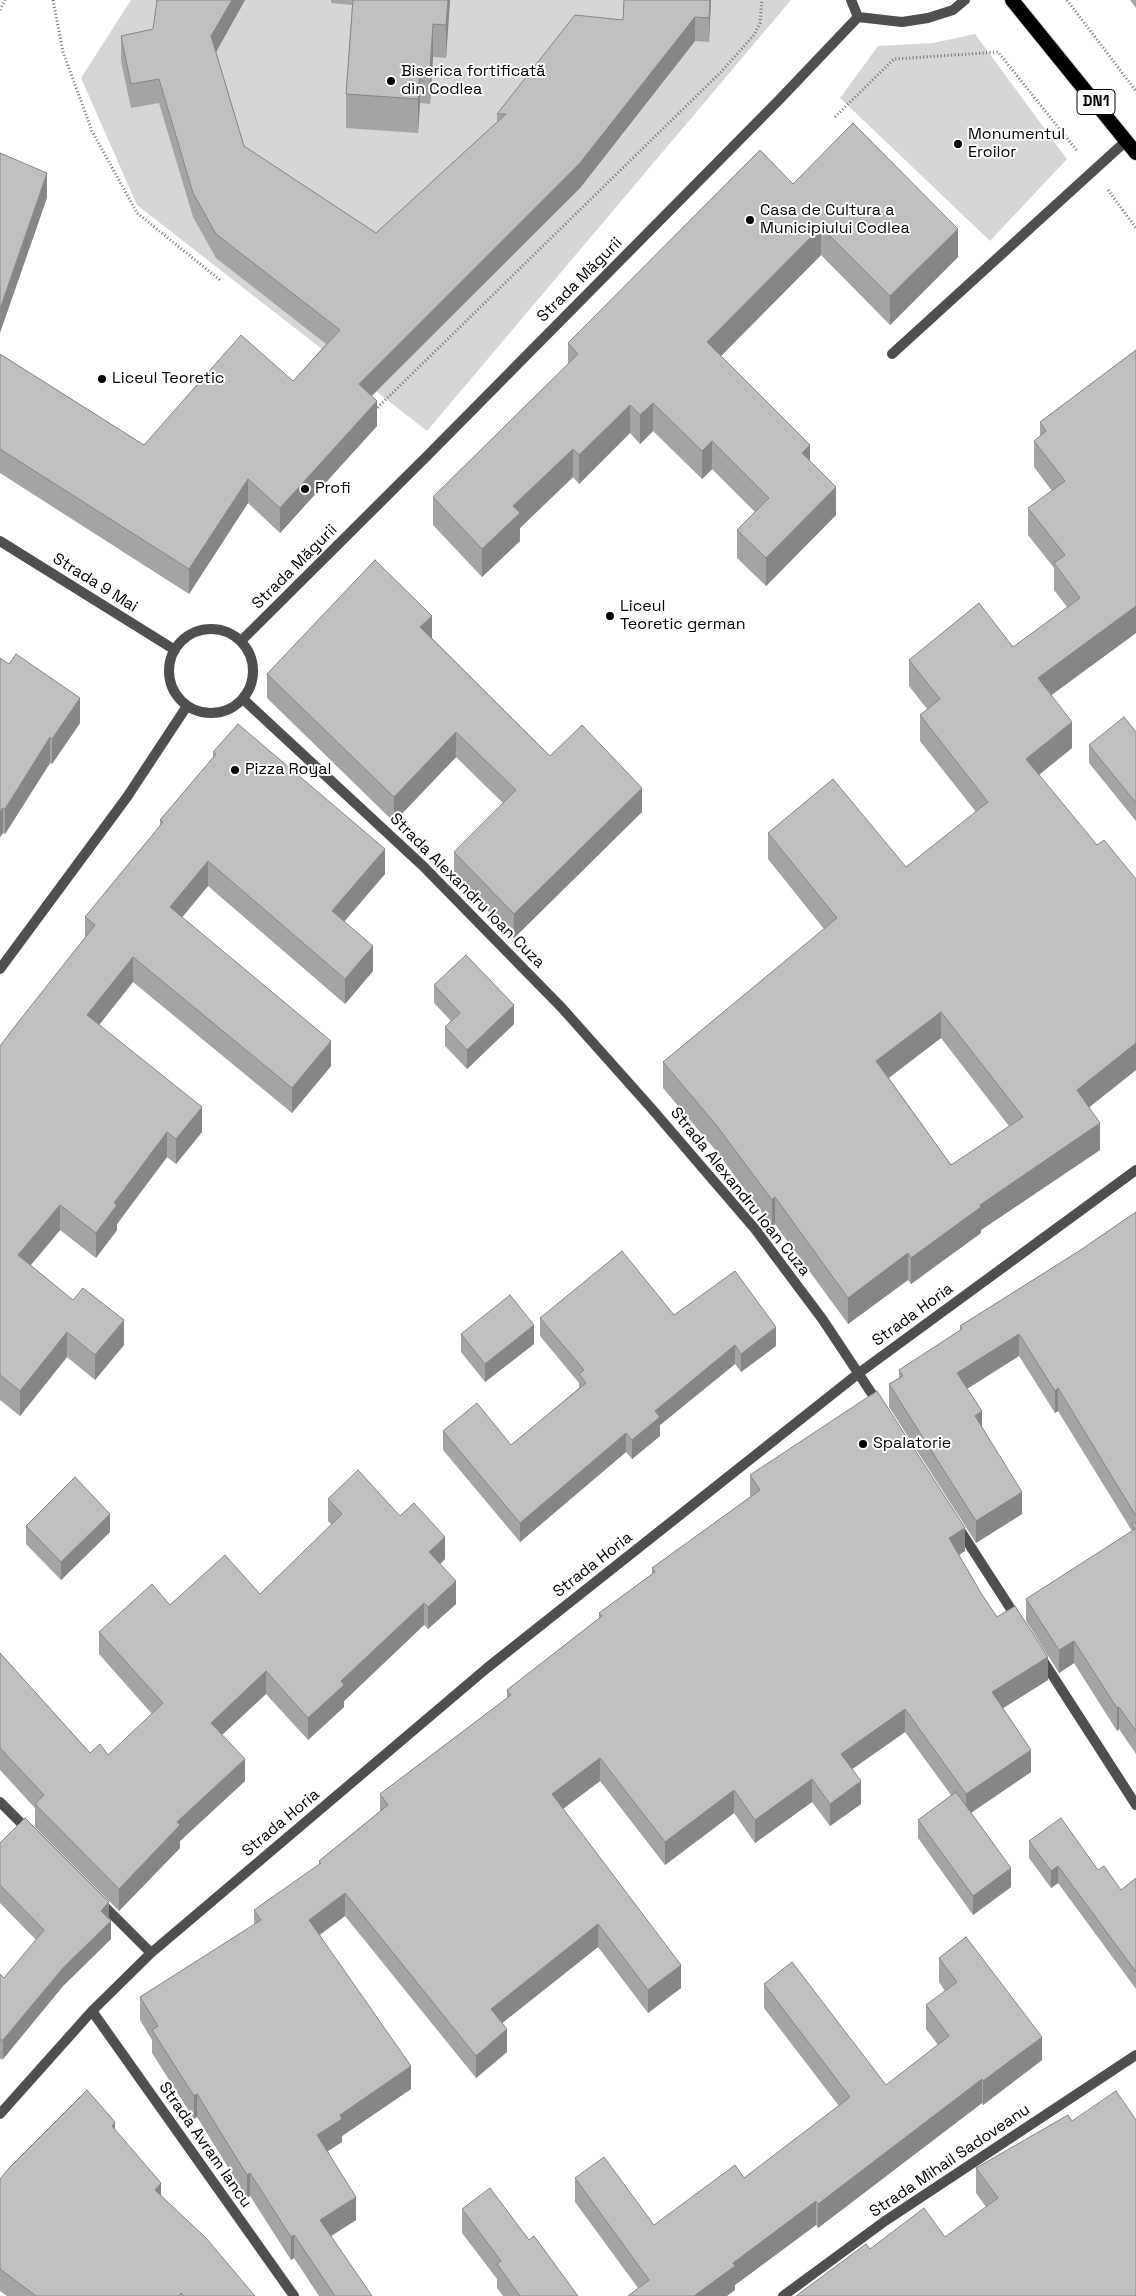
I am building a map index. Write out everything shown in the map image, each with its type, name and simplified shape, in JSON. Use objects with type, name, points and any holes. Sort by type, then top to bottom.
[{"type":"highway","name":"DN1","points":[[1012,0],[1136,153]]},
{"type":"street","points":[[851,0],[858,17],[902,22],[928,18],[953,10],[965,0]]},
{"type":"street","name":"Strada Măgurii","points":[[241,641],[421,463],[779,100],[858,17]]},
{"type":"street","points":[[892,354],[1126,141]]},
{"type":"street","name":"Strada 9 Mai","points":[[0,541],[175,650]]},
{"type":"street","points":[[218,629],[231,634],[241,641],[249,652],[253,664],[251,682],[243,700],[233,708],[210,714],[186,706],[172,686],[170,662],[175,650],[183,640],[194,632],[218,629]]},
{"type":"street","name":"Strada Alexandru Ioan Cuza","points":[[243,700],[423,866],[562,1008],[755,1229],[859,1373],[886,1414]]},
{"type":"street","points":[[0,969],[127,797],[186,706]]},
{"type":"street","name":"Strada Horia","points":[[0,2114],[92,2011],[151,1953],[488,1668],[859,1373],[1136,1170]]},
{"type":"street","points":[[954,1521],[1022,1627]]},
{"type":"street","points":[[1033,1644],[1136,1805]]},
{"type":"street","points":[[0,1802],[41,1843]]},
{"type":"street","points":[[89,1891],[151,1953]]},
{"type":"street","name":"Strada Avram Iancu","points":[[92,2011],[294,2296]]},
{"type":"street","name":"Strada Mihail Sadoveanu","points":[[784,2296],[885,2221],[1136,2055]]},
{"type":"path","points":[[0,10],[5,0]]},
{"type":"path","points":[[53,0],[63,52],[92,131],[137,213],[220,280]]},
{"type":"path","points":[[375,410],[721,72],[754,35],[760,23],[762,0]]},
{"type":"path","points":[[1068,0],[1136,91]]},
{"type":"path","points":[[835,117],[894,59],[998,52],[1093,170],[1136,228]]},
{"type":"shaded area","points":[[131,0],[791,0],[427,431],[137,205],[81,78]]},
{"type":"shaded area","points":[[975,34],[1067,159],[990,241],[840,98],[878,46],[933,43]]},
{"type":"building","points":[[157,0],[232,0],[211,36],[244,146],[376,233],[506,114],[497,114],[575,15],[623,20],[624,0],[710,0],[709,18],[695,17],[580,163],[359,384],[377,401],[280,508],[248,479],[189,569],[0,449],[0,354],[144,445],[241,335],[293,381],[340,330],[216,234],[193,193],[159,79],[131,84],[121,36],[153,29]]},
{"type":"building","name":"Biserica fortificată din Codlea","points":[[353,0],[448,0],[446,25],[433,24],[430,70],[420,69],[418,99],[346,94]]},
{"type":"building","points":[[853,123],[958,229],[890,296],[821,227],[707,342],[810,445],[802,453],[836,487],[766,558],[737,530],[769,498],[712,441],[702,451],[653,403],[640,415],[630,405],[579,455],[573,449],[513,506],[520,513],[482,549],[433,497],[578,354],[568,343],[760,150],[793,184]]},
{"type":"building","points":[[0,153],[47,173],[0,309]]},
{"type":"building","points":[[1136,350],[1136,606],[1038,678],[1072,722],[1026,759],[1097,845],[1104,840],[1136,879],[1136,1043],[1077,1090],[1100,1123],[980,1205],[981,1207],[911,1258],[908,1253],[848,1298],[775,1197],[772,1200],[717,1126],[663,1062],[837,918],[768,833],[833,779],[906,867],[988,802],[920,715],[940,699],[909,660],[979,603],[1013,647],[1080,598],[1054,563],[1065,555],[1028,508],[1065,481],[1034,441],[1046,431],[1040,422]],"holes":[[[941,1012],[1023,1117],[951,1165],[876,1061]]]},
{"type":"building","points":[[375,560],[432,616],[420,627],[550,756],[582,725],[642,788],[514,914],[454,852],[516,790],[456,732],[394,797],[267,674]]},
{"type":"building","points":[[16,654],[80,698],[52,739],[50,737],[5,809],[3,808],[0,812],[0,658],[9,664]]},
{"type":"building","points":[[1124,717],[1136,732],[1136,803],[1089,745]]},
{"type":"building","points":[[238,724],[385,849],[332,911],[373,946],[345,979],[208,861],[170,907],[331,1041],[292,1088],[133,957],[87,1015],[202,1107],[176,1139],[167,1132],[114,1203],[117,1205],[96,1233],[60,1205],[18,1255],[73,1300],[83,1288],[124,1320],[95,1355],[67,1332],[20,1391],[0,1375],[0,1046],[95,925],[85,917],[163,822],[160,820],[216,754],[213,752]]},
{"type":"building","points":[[466,955],[514,1005],[467,1050],[445,1027],[460,1013],[434,985]]},
{"type":"building","points":[[1136,1212],[1136,1516],[1058,1388],[1055,1391],[1019,1334],[957,1373],[982,1411],[975,1416],[1022,1492],[976,1521],[889,1384],[903,1376],[899,1370],[962,1329],[960,1326],[1079,1251]]},
{"type":"building","points":[[622,1251],[674,1315],[735,1271],[776,1327],[741,1354],[735,1345],[655,1411],[660,1417],[632,1440],[626,1433],[520,1523],[443,1431],[477,1403],[511,1445],[586,1383],[579,1374],[584,1370],[540,1318]]},
{"type":"building","points":[[510,1295],[534,1325],[485,1364],[461,1334]]},
{"type":"building","points":[[877,1391],[965,1528],[949,1538],[981,1593],[997,1617],[1015,1606],[1048,1657],[992,1692],[1031,1750],[966,1794],[905,1709],[841,1754],[861,1781],[830,1804],[812,1779],[755,1820],[734,1790],[665,1842],[600,1758],[552,1794],[681,1965],[648,1990],[598,1924],[491,2009],[507,2029],[476,2056],[345,1893],[309,1920],[411,2066],[340,2115],[342,2119],[317,2135],[356,2197],[320,2220],[372,2296],[335,2296],[294,2235],[291,2237],[250,2173],[247,2175],[197,2094],[194,2096],[152,2030],[158,2026],[140,1997],[261,1920],[254,1910],[321,1863],[319,1861],[388,1805],[380,1794],[511,1695],[507,1690],[602,1616],[599,1613],[655,1572],[652,1568],[760,1490],[750,1475]]},
{"type":"building","points":[[358,1470],[400,1516],[414,1503],[445,1537],[429,1552],[456,1581],[428,1607],[424,1603],[341,1681],[344,1685],[308,1718],[266,1671],[211,1723],[245,1759],[177,1822],[180,1825],[119,1889],[35,1804],[44,1795],[0,1748],[0,1653],[90,1753],[100,1744],[108,1755],[163,1703],[99,1632],[152,1584],[170,1605],[225,1555],[260,1594],[342,1514],[328,1499]]},
{"type":"building","points":[[75,1477],[110,1514],[61,1562],[26,1526]]},
{"type":"building","points":[[1136,1522],[1136,1731],[1119,1707],[1117,1708],[1074,1641],[1059,1650],[1026,1599],[1135,1529],[1132,1524]]},
{"type":"building","points":[[956,1792],[1011,1868],[973,1896],[918,1820]]},
{"type":"building","points":[[25,1818],[109,1902],[101,1911],[111,1921],[63,1968],[3,2040],[0,2040],[0,1974],[4,1978],[44,1930],[0,1885],[0,1843]]},
{"type":"building","points":[[1061,1818],[1098,1870],[1104,1866],[1121,1890],[1136,1878],[1136,1972],[1058,1866],[1051,1871],[1029,1841]]},
{"type":"building","points":[[966,1937],[1042,2037],[983,2081],[982,2079],[818,2204],[816,2201],[733,2263],[735,2266],[694,2296],[628,2296],[649,2280],[575,2178],[604,2157],[654,2225],[735,2165],[744,2178],[850,2097],[764,1984],[792,1962],[886,2085],[949,2036],[926,2005],[957,1982],[939,1958]]},
{"type":"building","points":[[87,2090],[115,2122],[112,2126],[161,2183],[155,2190],[206,2238],[255,2296],[184,2296],[181,2293],[179,2296],[36,2296],[0,2269],[0,2179]]},
{"type":"building","points":[[1116,2091],[1136,2120],[1136,2296],[796,2296],[866,2244],[870,2249],[924,2208],[945,2237],[998,2198],[976,2168],[1068,2115],[1072,2121]]},
{"type":"building","points":[[490,2188],[529,2240],[534,2236],[578,2296],[520,2296],[497,2264],[501,2261],[462,2209]]},
{"type":"place","name":"Biserica fortificată din Codlea","points":[[391,81]]},
{"type":"place","name":"Monumentul Eroilor","points":[[958,144]]},
{"type":"place","name":"Casa de Cultura a Municipiului Codlea","points":[[750,220]]},
{"type":"place","name":"Liceul Teoretic","points":[[102,379]]},
{"type":"place","name":"Profi","points":[[305,489]]},
{"type":"place","name":"Liceul Teoretic german","points":[[610,616]]},
{"type":"place","name":"Pizza Royal","points":[[235,770]]},
{"type":"place","name":"Spalatorie","points":[[863,1444]]}]
